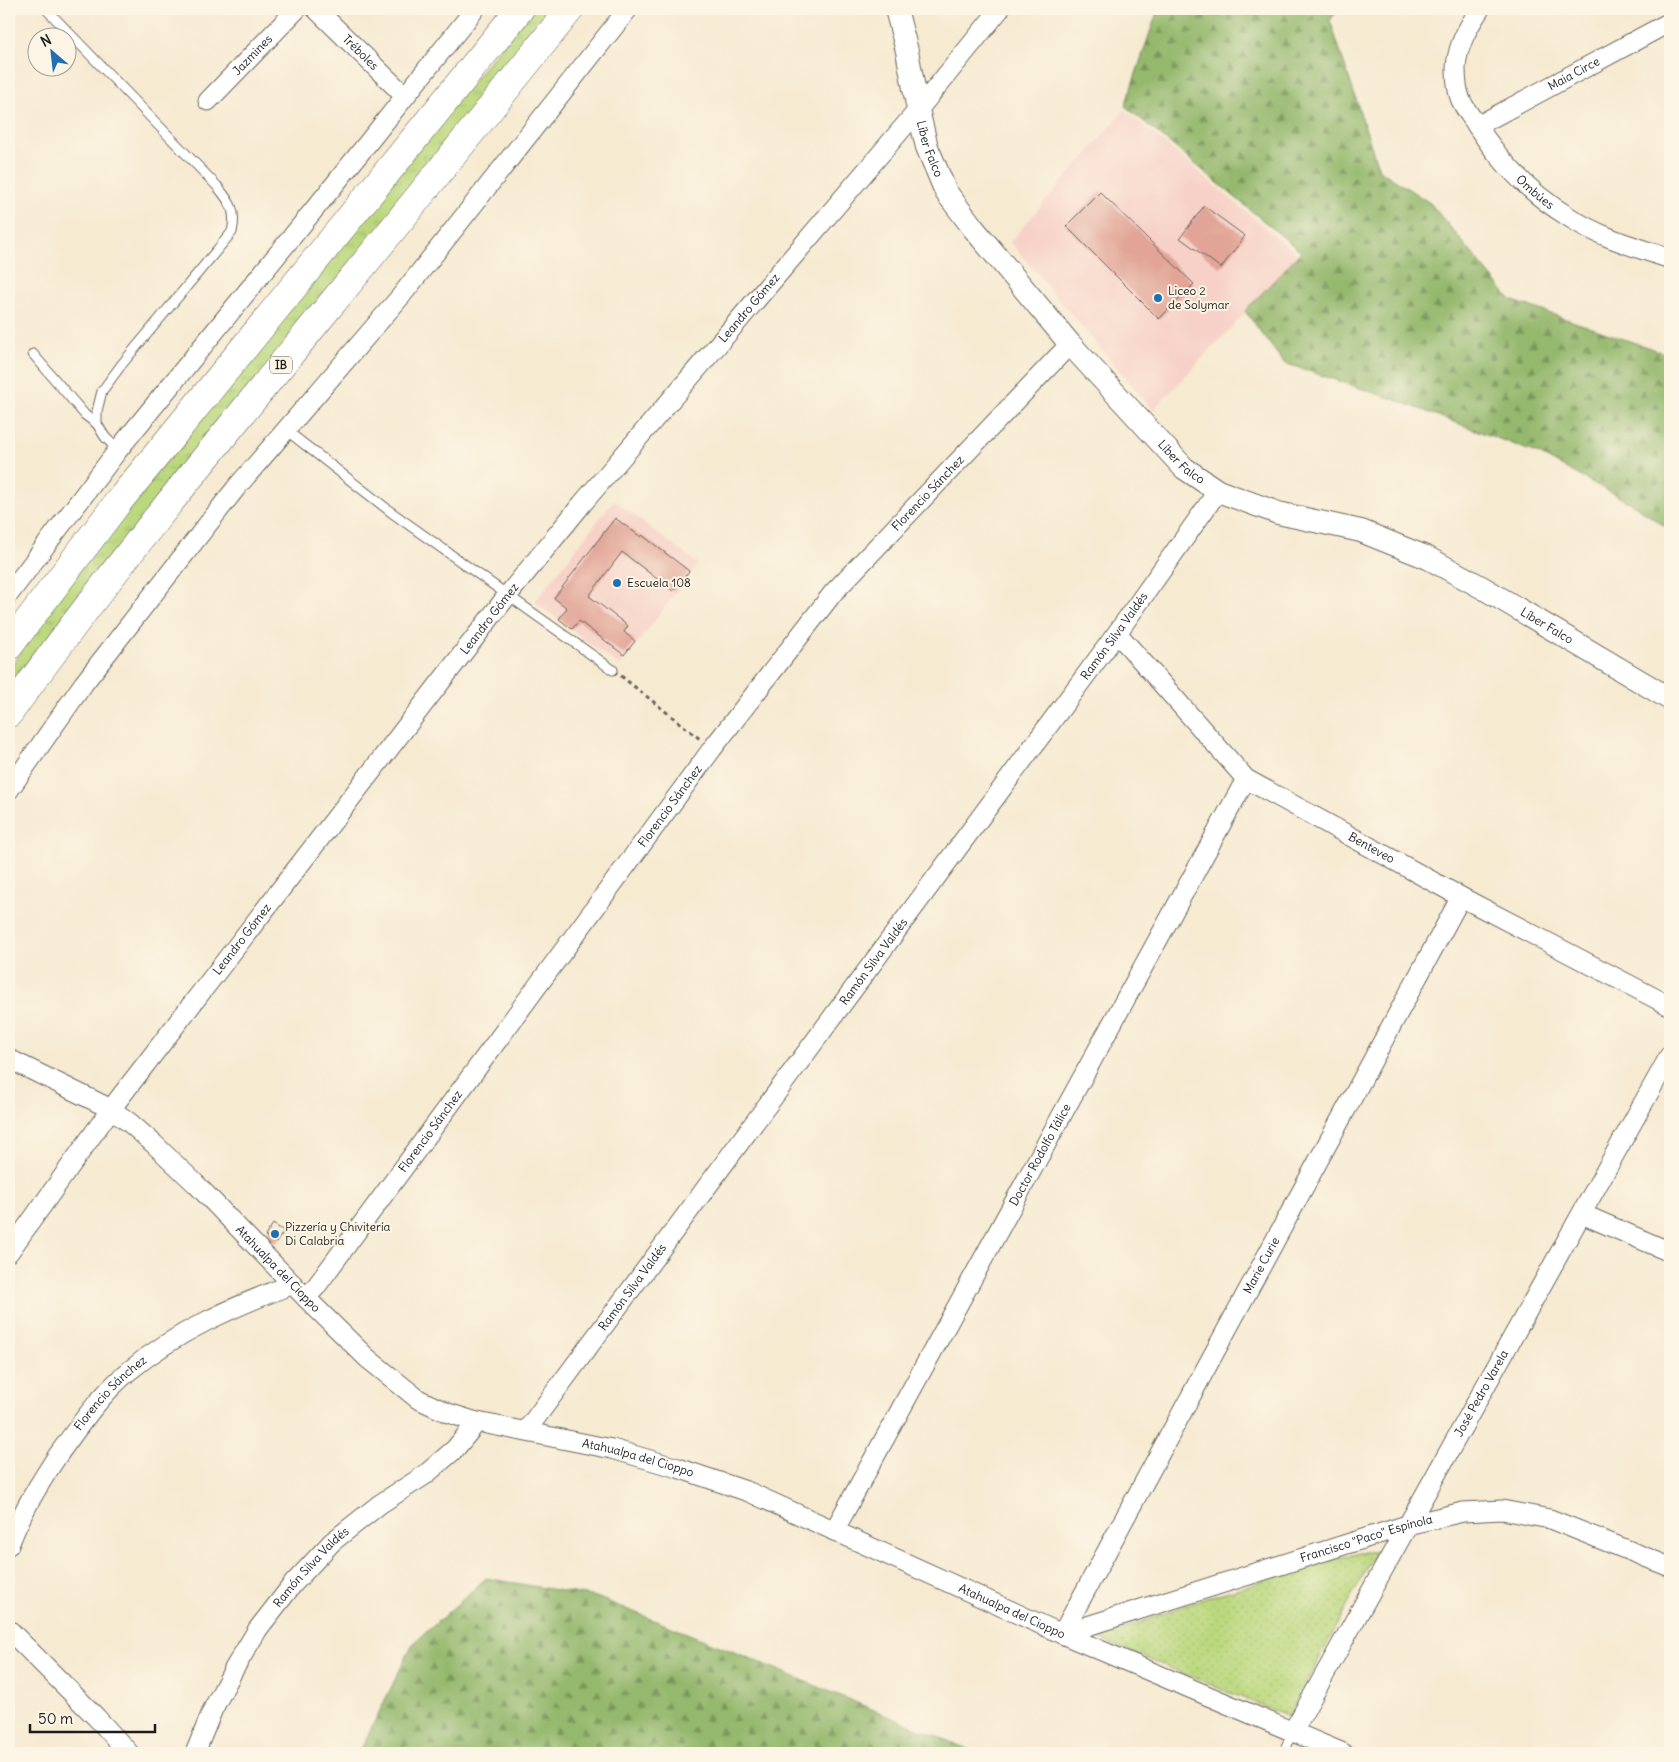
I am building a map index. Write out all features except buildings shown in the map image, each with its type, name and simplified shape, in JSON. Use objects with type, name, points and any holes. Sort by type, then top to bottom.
[{"type":"highway","points":[[9,646],[119,501],[520,9]]},
{"type":"highway","name":"IB","points":[[9,713],[87,608],[175,496],[570,9]]},
{"type":"street","name":"Jazmines","points":[[208,102],[297,9]]},
{"type":"street","name":"Tréboles","points":[[316,9],[405,96]]},
{"type":"street","points":[[11,585],[475,9]]},
{"type":"street","points":[[9,790],[84,683],[236,488],[401,296],[628,9]]},
{"type":"street","name":"Líber Falco","points":[[896,9],[927,146],[946,192],[974,229],[1070,344],[1184,468],[1218,491],[1278,513],[1361,531],[1428,558],[1483,588],[1670,699]]},
{"type":"street","name":"Leandro Gómez","points":[[9,1252],[112,1109],[507,596],[582,504],[918,110],[1000,9]]},
{"type":"street","name":"Ombúes","points":[[1480,9],[1469,25],[1460,46],[1456,67],[1457,83],[1460,99],[1496,152],[1520,180],[1542,199],[1569,218],[1598,232],[1670,259]]},
{"type":"street","name":"Maia Circe","points":[[1477,126],[1670,22]]},
{"type":"street","name":"Florencio Sánchez","points":[[9,1545],[17,1522],[41,1480],[94,1407],[128,1372],[160,1348],[189,1330],[228,1311],[299,1291],[332,1264],[712,749],[833,593],[1070,344]]},
{"type":"street","name":"Ramón Silva Valdés","points":[[526,1431],[1117,632],[1218,491]]},
{"type":"street","name":"Benteveo","points":[[1117,632],[1246,779],[1461,897],[1670,1006]]},
{"type":"street","name":"Doctor Rodolfo Tálice","points":[[834,1531],[1246,779]]},
{"type":"street","name":"Marie Curie","points":[[1062,1634],[1461,897]]},
{"type":"street","name":"José Pedro Varela","points":[[1292,1733],[1670,1055]]},
{"type":"street","name":"Atahualpa del Cioppo","points":[[9,1059],[112,1109],[154,1144],[367,1358],[418,1398],[448,1413],[477,1422],[612,1449],[678,1468],[749,1492],[1062,1634],[1343,1753]]},
{"type":"street","points":[[1582,1214],[1670,1252]]},
{"type":"street","name":"Ramón Silva Valdés","points":[[194,1753],[212,1708],[234,1669],[258,1629],[293,1584],[332,1542],[380,1504],[425,1474],[455,1450],[477,1422]]},
{"type":"street","name":"Francisco \"Paco\" Espínola","points":[[1062,1634],[1407,1525],[1463,1512],[1502,1510],[1550,1519],[1670,1567]]},
{"type":"street","points":[[9,1630],[96,1717],[129,1753]]},
{"type":"lane","points":[[46,9],[216,186],[230,202],[235,219],[232,232],[122,364],[102,391],[97,411],[97,424]]},
{"type":"lane","points":[[33,354],[85,415],[97,424],[104,437],[118,450]]},
{"type":"lane","points":[[286,430],[391,512],[613,670]]},
{"type":"lane","points":[[1284,1753],[1292,1733]]},
{"type":"path","points":[[613,670],[712,749]]},
{"type":"shaded area","name":"Liceo 2 de Solymar","points":[[1125,110],[1299,256],[1153,410],[1010,242]]},
{"type":"shaded area","name":"Escuela 108","points":[[614,500],[698,564],[620,666],[535,602]]},
{"type":"green space","points":[[532,9],[556,9],[9,699],[9,671],[56,597]]},
{"type":"green space","points":[[1158,9],[1339,9],[1330,20],[1379,170],[1430,203],[1511,300],[1670,355],[1670,530],[1634,505],[1539,454],[1393,399],[1284,363],[1245,311],[1301,252],[1125,106]]},
{"type":"green space","points":[[1359,1552],[1375,1552],[1289,1717],[1099,1639],[1193,1602]]},
{"type":"green space","points":[[486,1578],[596,1597],[747,1657],[977,1753],[359,1753],[412,1645]]},
{"type":"place","name":"Liceo 2 de Solymar","points":[[1158,298]]},
{"type":"place","name":"Escuela 108","points":[[617,583]]},
{"type":"place","name":"Pizzería y Chivitería Di Calabria","points":[[275,1234]]}]
